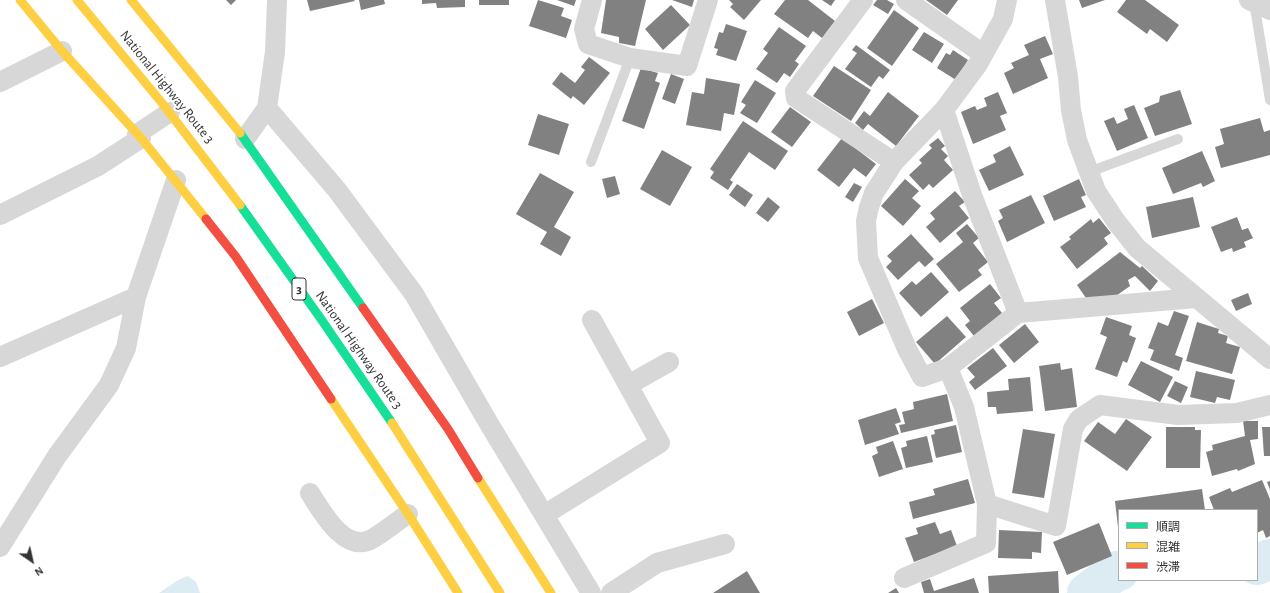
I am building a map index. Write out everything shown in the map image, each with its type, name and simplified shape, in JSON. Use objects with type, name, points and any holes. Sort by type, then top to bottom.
[{"type":"main road","points":[[20,0],[62,51],[139,136],[176,180],[236,257],[408,514],[458,593]]},
{"type":"main road","name":"National Highway Route 3","points":[[77,0],[121,50],[199,149],[316,311],[397,430],[500,593]]},
{"type":"main road","name":"National Highway Route 3","points":[[131,0],[245,139],[448,429],[551,593]]},
{"type":"street","points":[[245,139],[267,108],[275,52],[277,0]]},
{"type":"street","points":[[592,0],[584,29],[588,44],[630,58],[687,66],[708,0]]},
{"type":"street","points":[[863,0],[796,91],[796,98],[894,162]]},
{"type":"street","points":[[906,0],[984,54]]},
{"type":"street","points":[[1007,0],[1003,19],[984,54],[944,110],[894,162],[874,192],[869,207],[866,221],[868,258],[906,349],[922,377],[948,368],[1018,312],[1196,298]]},
{"type":"street","points":[[1055,0],[1068,77],[1071,110],[1077,140],[1096,191],[1115,220],[1137,248],[1270,359]]},
{"type":"street","points":[[0,82],[62,51]]},
{"type":"street","points":[[267,108],[337,190],[414,294],[488,422],[591,593]]},
{"type":"street","points":[[944,110],[972,195],[1018,312]]},
{"type":"street","points":[[0,215],[98,166],[170,112]]},
{"type":"street","points":[[0,547],[57,456],[109,385],[126,348],[136,297],[176,180]]},
{"type":"street","points":[[0,357],[136,297]]},
{"type":"street","points":[[544,516],[660,443],[592,320]]},
{"type":"street","points":[[628,385],[669,362]]},
{"type":"street","points":[[904,578],[986,542],[987,504],[964,407],[948,368]]},
{"type":"street","points":[[987,504],[1056,526],[1073,429],[1079,419],[1100,405],[1178,415],[1237,413],[1270,405]]},
{"type":"street","points":[[310,494],[327,519],[340,534],[359,543],[371,540],[408,514]]},
{"type":"street","points":[[611,593],[657,562],[725,544]]},
{"type":"lane","points":[[1258,4],[1270,100]]},
{"type":"lane","points":[[590,162],[630,58]]},
{"type":"lane","points":[[1089,172],[1178,139]]},
{"type":"shaded area","points":[[188,576],[196,582],[200,593],[159,593],[178,580]]},
{"type":"building","points":[[226,0],[236,0],[231,5]]},
{"type":"building","points":[[307,0],[354,0],[355,1],[310,11]]},
{"type":"building","points":[[359,0],[384,0],[385,4],[361,10]]},
{"type":"building","points":[[422,0],[465,0],[465,7],[437,8],[436,3],[422,4]]},
{"type":"building","points":[[479,0],[509,0],[509,5],[479,5]]},
{"type":"building","points":[[538,0],[564,8],[561,16],[572,20],[566,38],[529,26]]},
{"type":"building","points":[[557,0],[576,0],[574,6]]},
{"type":"building","points":[[606,0],[646,0],[635,46],[619,43],[619,37],[601,33]]},
{"type":"building","points":[[672,0],[694,0],[692,7]]},
{"type":"building","points":[[729,0],[761,0],[744,20],[730,7],[733,4]]},
{"type":"building","points":[[785,0],[808,0],[835,21],[822,38],[813,31],[808,38],[774,14]]},
{"type":"building","points":[[822,0],[835,0],[831,6]]},
{"type":"building","points":[[877,0],[887,0],[894,4],[888,14],[873,5]]},
{"type":"building","points":[[926,0],[958,0],[947,15]]},
{"type":"building","points":[[1079,0],[1105,0],[1082,8]]},
{"type":"building","points":[[1126,0],[1145,0],[1179,25],[1167,42],[1150,29],[1147,34],[1117,12]]},
{"type":"building","points":[[671,5],[690,25],[663,50],[645,29]]},
{"type":"building","points":[[894,10],[919,28],[892,66],[867,48]]},
{"type":"building","points":[[726,24],[747,31],[736,61],[716,55],[718,49],[714,48],[719,32],[723,33]]},
{"type":"building","points":[[779,27],[806,46],[795,61],[799,64],[790,77],[784,73],[777,83],[756,69],[768,53],[763,49]]},
{"type":"building","points":[[924,32],[944,44],[932,63],[912,50]]},
{"type":"building","points":[[1045,36],[1053,54],[1040,59],[1048,78],[1013,94],[1004,73],[1014,68],[1011,63],[1029,55],[1024,45]]},
{"type":"building","points":[[856,45],[890,70],[883,79],[879,76],[871,87],[845,69],[857,53],[852,50]]},
{"type":"building","points":[[953,50],[968,60],[956,80],[937,68],[946,53],[950,55]]},
{"type":"building","points":[[589,57],[610,73],[584,105],[573,96],[571,99],[552,84],[561,72],[575,83],[585,70],[581,67]]},
{"type":"building","points":[[834,66],[871,90],[851,121],[813,96]]},
{"type":"building","points":[[641,68],[658,73],[655,81],[660,83],[644,129],[622,121]]},
{"type":"building","points":[[671,74],[684,79],[675,104],[662,99]]},
{"type":"building","points":[[706,78],[740,84],[734,115],[724,113],[721,131],[686,125],[692,92],[704,94]]},
{"type":"building","points":[[755,80],[776,93],[757,123],[740,113],[746,105],[741,102]]},
{"type":"building","points":[[1180,90],[1192,124],[1155,136],[1144,108],[1159,102],[1160,96]]},
{"type":"building","points":[[888,92],[919,116],[896,146],[868,124],[863,130],[855,123],[864,111],[870,116]]},
{"type":"building","points":[[998,92],[1007,113],[1000,116],[1006,130],[973,144],[961,112],[975,106],[977,110],[987,106],[984,98]]},
{"type":"building","points":[[1134,105],[1148,138],[1117,151],[1104,121],[1114,117],[1117,124],[1128,119],[1124,109]]},
{"type":"building","points":[[790,107],[811,122],[792,147],[771,132]]},
{"type":"building","points":[[538,114],[569,124],[559,155],[528,145]]},
{"type":"building","points":[[1260,118],[1264,132],[1270,130],[1270,155],[1221,168],[1215,147],[1224,144],[1220,129]]},
{"type":"building","points":[[743,121],[788,151],[775,170],[749,152],[730,180],[733,182],[728,190],[710,178],[714,172],[710,169]]},
{"type":"building","points":[[842,138],[876,164],[866,177],[854,168],[839,187],[817,170]]},
{"type":"building","points":[[938,138],[945,146],[941,149],[948,156],[944,160],[953,170],[933,188],[929,184],[923,190],[909,175],[922,163],[919,160],[932,148],[929,145]]},
{"type":"building","points":[[1010,146],[1024,175],[989,191],[979,170],[996,162],[993,155]]},
{"type":"building","points":[[662,150],[692,167],[670,206],[640,189]]},
{"type":"building","points":[[1202,151],[1215,181],[1203,187],[1201,183],[1173,194],[1162,168]]},
{"type":"building","points":[[540,173],[574,192],[554,227],[571,237],[561,256],[540,244],[547,232],[516,214]]},
{"type":"building","points":[[615,176],[620,194],[607,198],[602,179]]},
{"type":"building","points":[[905,179],[919,191],[912,198],[921,206],[903,226],[881,206]]},
{"type":"building","points":[[1079,179],[1086,195],[1081,197],[1086,207],[1054,221],[1043,196]]},
{"type":"building","points":[[854,183],[862,187],[853,202],[845,197]]},
{"type":"building","points":[[737,184],[753,195],[745,207],[729,195]]},
{"type":"building","points":[[955,191],[965,202],[959,206],[969,218],[940,243],[926,227],[935,219],[930,213]]},
{"type":"building","points":[[1031,195],[1045,223],[1007,242],[998,221],[1003,218],[999,210]]},
{"type":"building","points":[[768,197],[780,207],[768,222],[756,213]]},
{"type":"building","points":[[1193,197],[1200,227],[1152,238],[1146,207]]},
{"type":"building","points":[[1237,217],[1242,230],[1248,228],[1253,238],[1244,242],[1246,247],[1233,252],[1232,248],[1221,252],[1211,227]]},
{"type":"building","points":[[1099,218],[1111,233],[1104,238],[1108,244],[1077,269],[1060,247],[1071,239],[1069,237],[1091,219],[1093,223]]},
{"type":"building","points":[[967,224],[979,238],[973,243],[988,262],[978,270],[982,275],[959,292],[936,264],[963,242],[956,233]]},
{"type":"building","points":[[911,234],[934,259],[925,267],[919,261],[898,280],[886,267],[892,261],[887,256]]},
{"type":"building","points":[[1120,252],[1140,268],[1142,266],[1158,281],[1150,291],[1135,276],[1128,280],[1130,286],[1113,298],[1086,298],[1077,285]]},
{"type":"building","points":[[931,272],[949,292],[921,317],[899,293],[912,281],[916,285]]},
{"type":"building","points":[[990,284],[1001,298],[994,303],[1002,313],[974,336],[965,325],[970,321],[960,308]]},
{"type":"building","points":[[1248,293],[1252,304],[1236,311],[1231,300]]},
{"type":"building","points":[[872,299],[884,323],[859,336],[847,312]]},
{"type":"building","points":[[1174,311],[1189,316],[1175,355],[1183,358],[1179,371],[1150,360],[1154,350],[1148,348],[1158,322],[1168,326]]},
{"type":"building","points":[[947,316],[966,337],[935,364],[916,342]]},
{"type":"building","points":[[1106,317],[1132,326],[1129,335],[1136,338],[1127,363],[1123,361],[1117,377],[1095,369],[1107,337],[1100,334]]},
{"type":"building","points":[[1197,322],[1219,329],[1218,333],[1228,336],[1226,343],[1240,347],[1232,374],[1186,361]]},
{"type":"building","points":[[1025,324],[1039,342],[1014,363],[999,345]]},
{"type":"building","points":[[993,348],[1007,366],[975,390],[969,382],[975,377],[967,368]]},
{"type":"building","points":[[1141,361],[1173,377],[1160,402],[1128,385]]},
{"type":"building","points":[[1060,363],[1061,370],[1072,368],[1077,407],[1045,411],[1039,366]]},
{"type":"building","points":[[1196,371],[1235,380],[1230,400],[1217,397],[1215,403],[1190,397]]},
{"type":"building","points":[[1030,377],[1033,411],[997,414],[996,407],[988,407],[987,392],[1009,390],[1008,379]]},
{"type":"building","points":[[1175,381],[1188,387],[1181,403],[1167,396]]},
{"type":"building","points":[[947,394],[953,421],[901,433],[899,425],[905,424],[902,412],[914,409],[913,402]]},
{"type":"building","points":[[896,408],[901,422],[895,424],[899,434],[865,445],[858,420]]},
{"type":"building","points":[[1126,419],[1152,437],[1127,471],[1084,441],[1098,422],[1115,434]]},
{"type":"building","points":[[1243,421],[1258,421],[1258,439],[1250,440],[1255,464],[1238,471],[1237,469],[1212,476],[1206,452],[1213,450],[1212,445],[1245,436]]},
{"type":"building","points":[[956,425],[962,452],[936,458],[931,435],[935,434],[934,430]]},
{"type":"building","points":[[1166,427],[1195,427],[1195,430],[1201,430],[1200,468],[1166,468]]},
{"type":"building","points":[[1262,427],[1270,427],[1270,456],[1264,456]]},
{"type":"building","points":[[1023,429],[1055,434],[1044,498],[1012,493]]},
{"type":"building","points":[[927,436],[933,462],[906,468],[901,448],[907,446],[906,441]]},
{"type":"building","points":[[893,441],[903,469],[879,477],[872,456],[878,453],[876,447]]},
{"type":"building","points":[[968,479],[975,503],[913,519],[909,502],[935,495],[933,489]]},
{"type":"building","points":[[1262,480],[1270,499],[1270,536],[1266,538],[1263,530],[1258,532],[1258,509],[1214,509],[1209,497],[1230,488],[1232,492]]},
{"type":"building","points":[[1270,481],[1270,490],[1267,482]]},
{"type":"building","points":[[1202,489],[1205,509],[1118,509],[1118,527],[1115,501]]},
{"type":"building","points":[[935,522],[940,534],[951,530],[957,546],[914,562],[905,538],[918,534],[916,528]]},
{"type":"building","points":[[1099,523],[1112,556],[1067,575],[1053,542]]},
{"type":"building","points":[[999,530],[1042,532],[1041,553],[1032,552],[1032,559],[998,558]]},
{"type":"building","points":[[747,571],[760,593],[713,593]]},
{"type":"building","points":[[1058,571],[1059,593],[989,593],[988,576]]},
{"type":"building","points":[[974,578],[979,593],[924,593],[921,582],[930,579],[934,591]]},
{"type":"building","points":[[896,588],[899,593],[888,593]]},
{"type":"waterway","points":[[1258,565],[1270,559]]},
{"type":"waterway","points":[[1087,593],[1118,571]]},
{"type":"traffic: fast","points":[[240,133],[363,308]]},
{"type":"traffic: fast","points":[[240,205],[321,319],[392,423]]},
{"type":"traffic: slow","points":[[20,0],[62,51],[141,138],[206,219]]},
{"type":"traffic: slow","points":[[77,0],[162,103],[240,205]]},
{"type":"traffic: slow","points":[[131,0],[240,133]]},
{"type":"traffic: slow","points":[[331,399],[408,514],[458,593]]},
{"type":"traffic: slow","points":[[392,423],[500,593]]},
{"type":"traffic: slow","points":[[478,478],[551,593]]},
{"type":"traffic: jam","points":[[206,219],[236,257],[331,399]]},
{"type":"traffic: jam","points":[[363,308],[448,429],[478,478]]}]
